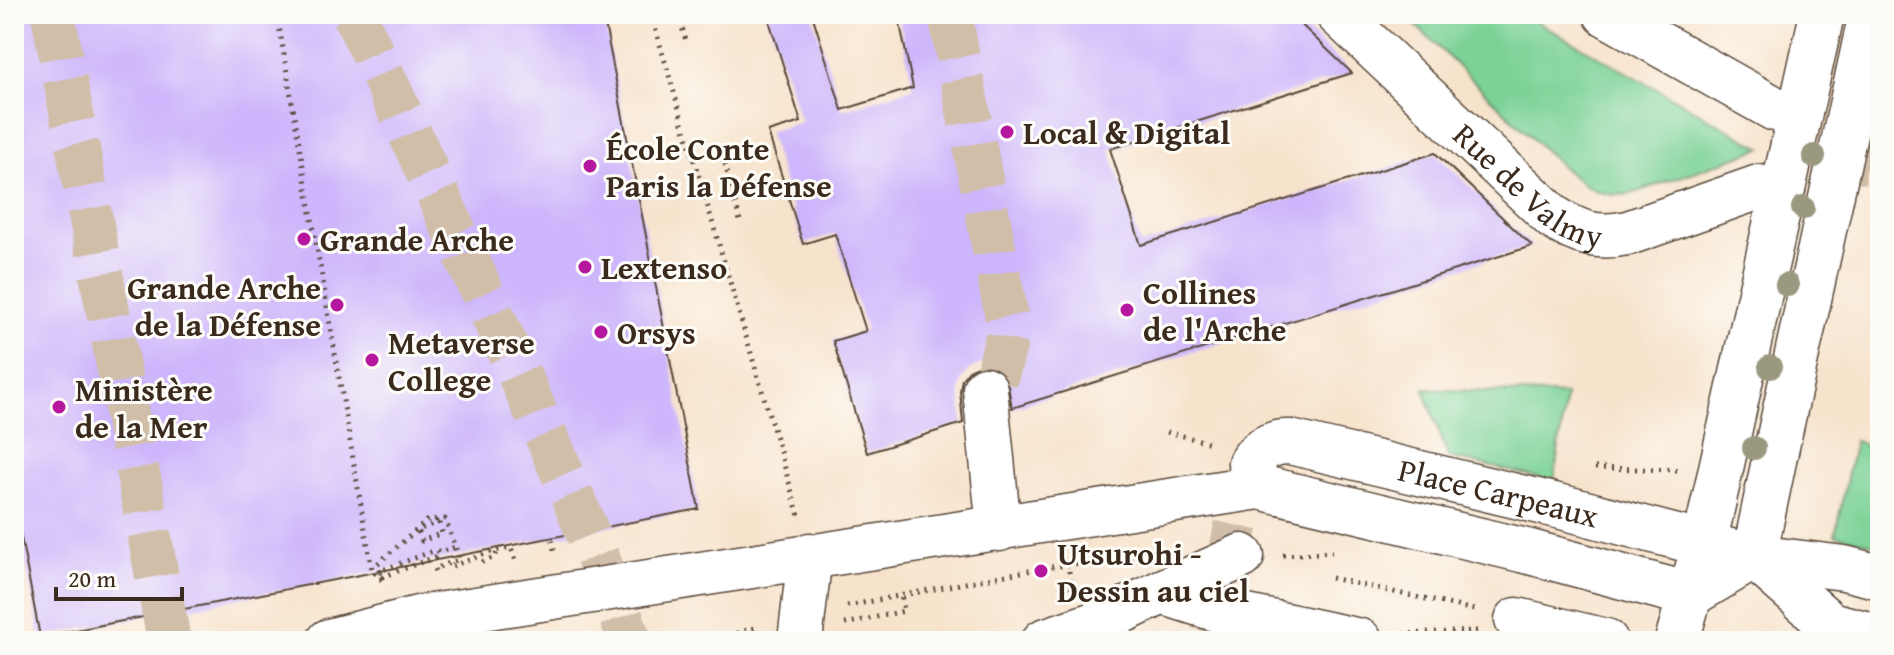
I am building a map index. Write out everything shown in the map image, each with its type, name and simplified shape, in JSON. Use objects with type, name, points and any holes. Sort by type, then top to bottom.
[{"type":"street","name":"Rue de Valmy","points":[[1338,14],[1553,217],[1571,230],[1611,237],[1759,187]]},
{"type":"street","points":[[1677,641],[1704,545],[1822,14]]},
{"type":"street","points":[[1684,641],[1754,557],[1871,14]]},
{"type":"street","points":[[1609,15],[1775,109]]},
{"type":"street","points":[[985,389],[999,529]]},
{"type":"street","name":"Place Carpeaux","points":[[329,641],[402,605],[999,529],[1240,465],[1271,444],[1290,442],[1754,557],[1862,572]]},
{"type":"street","name":"Place Carpeaux","points":[[1240,465],[1530,552],[1690,595]]},
{"type":"street","points":[[810,555],[817,634]]},
{"type":"street","points":[[1044,641],[1097,623],[1242,556]]},
{"type":"street","points":[[1690,595],[1754,557]]},
{"type":"street","points":[[1754,557],[1830,624],[1880,637]]},
{"type":"street","points":[[1162,592],[1228,613],[1360,641]]},
{"type":"street","points":[[1517,620],[1606,641]]},
{"type":"path","points":[[277,14],[372,570]]},
{"type":"path","points":[[651,14],[810,555]]},
{"type":"path","points":[[678,14],[687,44]]},
{"type":"path","points":[[725,164],[740,221]]},
{"type":"path","points":[[1167,432],[1240,465]]},
{"type":"path","points":[[402,605],[377,564],[427,521],[438,519],[442,533],[422,541],[418,530],[437,522]]},
{"type":"path","points":[[385,574],[455,547]]},
{"type":"path","points":[[495,553],[511,548],[515,557]]},
{"type":"path","points":[[1294,554],[1342,551]]},
{"type":"path","points":[[1331,578],[1517,620]]},
{"type":"path","points":[[817,634],[904,611],[901,594]]},
{"type":"green space","points":[[1404,14],[1523,14],[1762,148],[1634,193],[1603,193],[1578,180],[1562,167]]},
{"type":"green space","points":[[1424,389],[1566,395],[1554,481],[1448,457]]},
{"type":"green space","points":[[1855,440],[1880,454],[1880,546],[1835,535]]},
{"type":"building","name":"Grande Arche de la Défense","points":[[14,14],[603,14],[699,509],[40,637],[14,501]]},
{"type":"building","points":[[767,14],[812,14],[842,110],[913,88],[898,14],[1290,14],[1352,73],[1110,149],[1141,245],[1435,153],[1532,246],[1012,408],[1006,375],[995,366],[982,364],[970,369],[962,379],[963,423],[867,453],[833,341],[866,331],[835,234],[803,244],[768,132],[801,122]]},
{"type":"tunnel","points":[[53,14],[169,641]]},
{"type":"tunnel","points":[[354,14],[540,422],[630,641]]},
{"type":"tunnel","points":[[950,14],[1009,329],[995,384]]},
{"type":"tunnel","points":[[1775,109],[1880,170]]},
{"type":"tunnel","points":[[1759,187],[1833,165],[1880,162]]},
{"type":"tunnel","points":[[1213,633],[1250,463]]},
{"type":"place","name":"Local & Digital","points":[[1007,132]]},
{"type":"place","name":"École Conte Paris la Défense","points":[[590,166]]},
{"type":"place","name":"Grande Arche","points":[[304,239]]},
{"type":"place","name":"Lextenso","points":[[585,267]]},
{"type":"place","name":"Grande Arche de la Défense","points":[[337,305]]},
{"type":"place","name":"Collines de l'Arche","points":[[1127,310]]},
{"type":"place","name":"Orsys","points":[[601,332]]},
{"type":"place","name":"Metaverse College","points":[[372,360]]},
{"type":"place","name":"Ministère de la Mer","points":[[59,407]]},
{"type":"place","name":"Utsurohi - Dessin au ciel","points":[[1041,571]]}]
